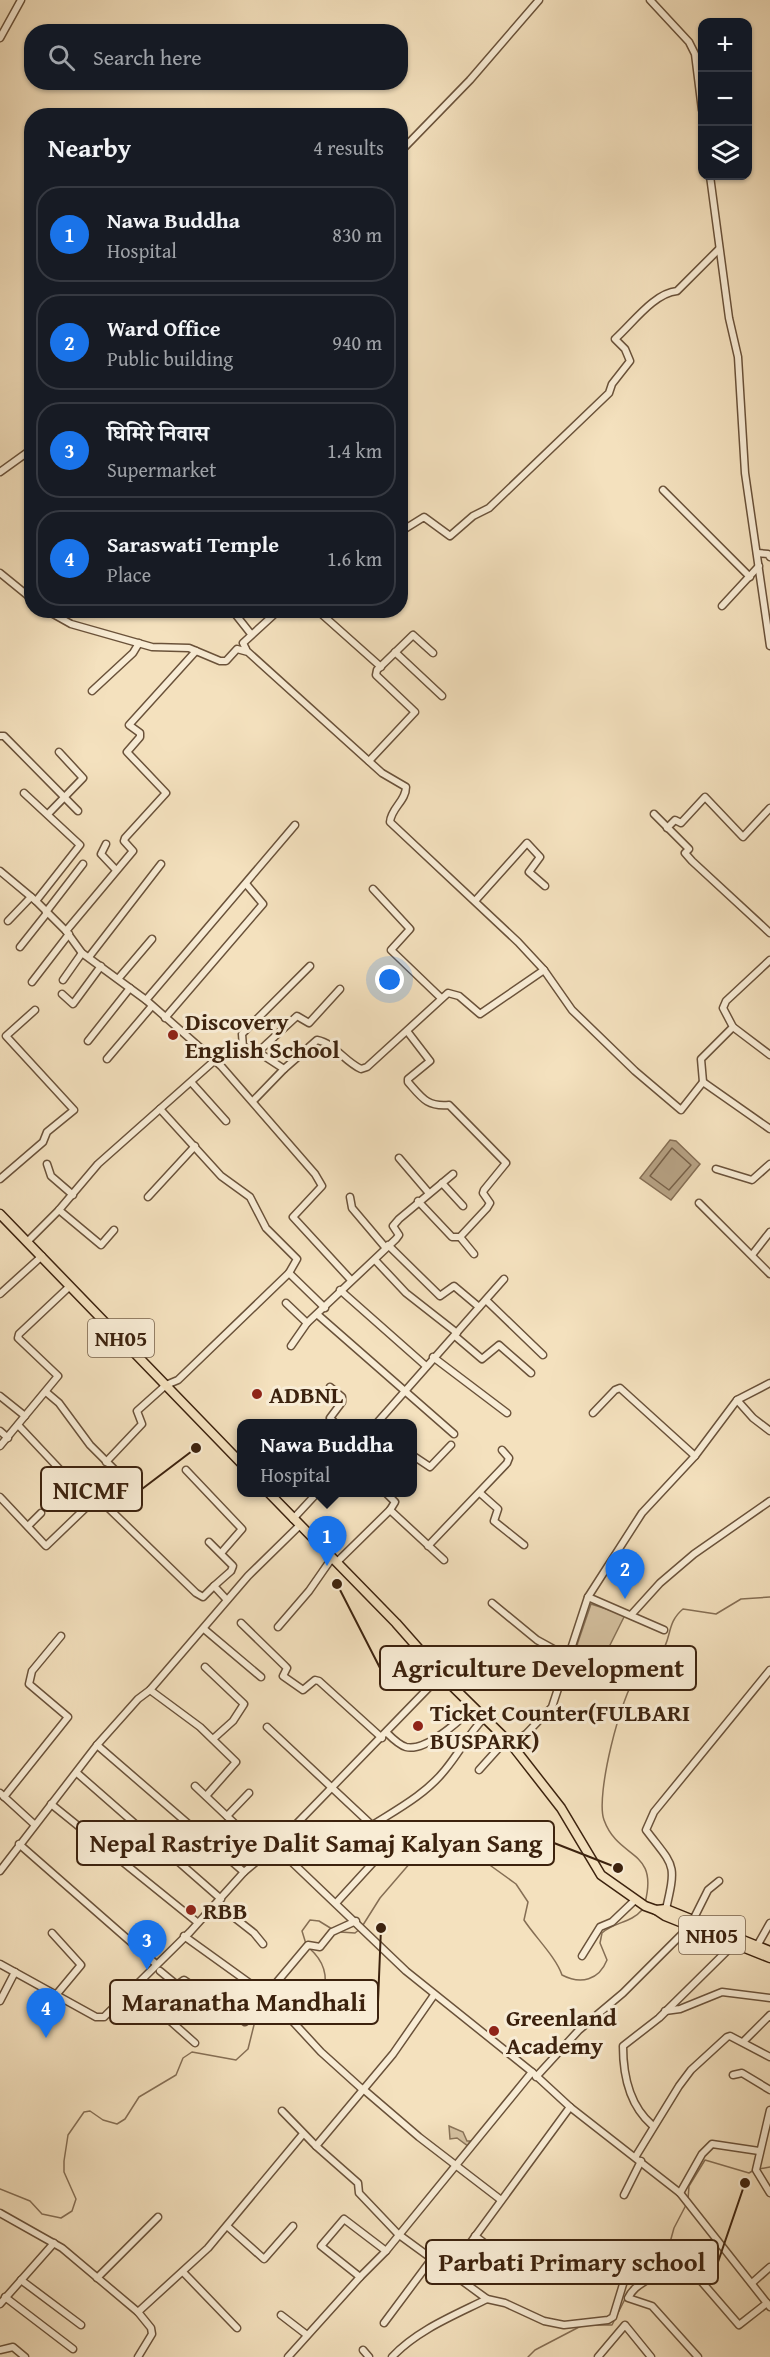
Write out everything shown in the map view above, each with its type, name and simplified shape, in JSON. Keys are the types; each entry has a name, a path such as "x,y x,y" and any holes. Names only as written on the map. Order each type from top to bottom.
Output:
{"main road":[{"name":"NH05","path":"0,1214 237,1459"},
{"name":"NH05","path":"273,1497 335,1560 441,1675 509,1742 561,1808 601,1875 634,1900 660,1914 770,1951"},
{"name":"NH05","path":"656,1910 666,1909 734,1944 770,1958"}],"street":[{"path":"0,38 21,0"},
{"path":"408,144 439,115 539,0"},
{"path":"650,0 692,48 698,67 696,72 698,85"},
{"path":"710,180 729,318 738,357 745,473 770,646"},
{"path":"408,527 424,517 450,536 473,516 489,508 609,393 612,384 630,362 615,339 656,301 670,291 677,291 719,249"},
{"path":"0,471 24,454"},
{"path":"663,490 750,577"},
{"path":"757,553 768,554 770,557"},
{"path":"722,606 759,566"},
{"path":"0,573 24,592"},
{"path":"60,618 70,624 152,647 182,646 220,661 225,661 237,649 249,652"},
{"path":"238,618 251,634"},
{"path":"270,618 242,645 369,761 406,787 406,793 392,812 390,822 475,901 544,970 572,1010 635,1071 681,1110 703,1082 701,1059 733,1027"},
{"path":"326,618 381,667"},
{"path":"369,761 415,712 376,675 413,635 434,653"},
{"path":"92,691 133,653 139,643"},
{"path":"32,982 67,933 133,850 124,841 125,838 166,794 128,752 140,737 140,733 129,725 196,651"},
{"path":"395,652 442,696"},
{"path":"0,736 4,736 78,811"},
{"path":"48,814 83,778 59,752"},
{"path":"8,921 33,899 80,845 24,793"},
{"path":"667,828 675,820 681,823 705,796 743,837 770,808"},
{"path":"654,814 689,849 685,853 692,861 770,933"},
{"path":"146,1000 247,885 266,858 295,825"},
{"path":"475,901 527,843 540,856 529,872 545,886"},
{"path":"106,844 101,854 116,870"},
{"path":"20,947 83,864"},
{"path":"63,980 161,864"},
{"path":"0,871 33,899 85,955 146,1000 228,1073 253,1101 321,1183 320,1190 292,1217 351,1280"},
{"path":"165,1018 263,904 247,885"},
{"path":"373,889 410,929 391,950 441,998"},
{"path":"118,979 152,939"},
{"path":"770,960 726,1001 723,1008 733,1027 770,1055"},
{"path":"62,994 73,1004 101,966"},
{"path":"243,1047 242,1034 310,966"},
{"path":"253,1101 317,1040 324,1041 352,1065 361,1069 367,1067 448,993 454,993 480,1014 544,970"},
{"path":"88,1041 130,988"},
{"path":"258,1052 297,1016 309,1023 340,989"},
{"path":"107,1059 152,1006"},
{"path":"0,1179 43,1142 47,1132 74,1110 6,1036 34,1010"},
{"path":"407,1031 430,1061 408,1079 408,1082 426,1102 439,1107 449,1105 453,1107 506,1163 484,1190 483,1193 490,1203 487,1208 460,1238"},
{"path":"28,1241 73,1195 98,1164 213,1061 243,1047 258,1052 284,1070"},
{"path":"191,1082 226,1121"},
{"path":"703,1082 770,1129"},
{"path":"106,1462 142,1424 137,1412 166,1384 178,1380 289,1273 297,1259 266,1228 250,1197 221,1176 160,1109"},
{"path":"148,1197 195,1146"},
{"path":"399,1158 428,1192"},
{"path":"47,1164 51,1176 73,1195"},
{"path":"716,1169 752,1180 770,1164"},
{"path":"291,1346 307,1323 326,1308 340,1290 375,1260 399,1235 393,1226 428,1192 433,1192 453,1174"},
{"path":"442,1184 463,1206"},
{"path":"350,1197 352,1208 387,1246 440,1296 454,1286 479,1307"},
{"path":"418,1201 452,1237 460,1238 474,1254"},
{"path":"699,1203 770,1274"},
{"path":"59,1210 101,1245 114,1230"},
{"path":"752,1255 770,1232"},
{"path":"0,1294 42,1256"},
{"path":"375,1260 406,1293 456,1334 482,1359 499,1345 531,1373"},
{"path":"289,1273 326,1308"},
{"path":"379,1419 504,1279"},
{"path":"0,1446 58,1376 18,1338 19,1334 70,1286"},
{"path":"340,1290 426,1366"},
{"path":"486,1300 543,1355"},
{"path":"286,1303 307,1323"},
{"path":"318,1315 454,1434"},
{"path":"433,1357 507,1413"},
{"path":"479,1770 509,1742 526,1734 552,1707 588,1597 642,1513 695,1456 737,1400 770,1383"},
{"path":"330,1387 342,1397 342,1402 331,1419"},
{"path":"593,1413 615,1390 620,1388 695,1456"},
{"path":"0,1497 48,1546 98,1497 116,1474 70,1421 59,1403 46,1392"},
{"path":"0,1396 25,1416"},
{"path":"737,1400 753,1418 770,1431"},
{"path":"18,1425 65,1475"},
{"path":"0,1431 8,1438"},
{"path":"417,1458 430,1467 451,1445"},
{"path":"428,1546 509,1460 502,1450"},
{"path":"186,1470 242,1529 222,1552"},
{"path":"480,1493 498,1509 494,1521 524,1545"},
{"path":"98,1497 196,1593 203,1597 231,1571 233,1566 222,1552 209,1542"},
{"path":"1,1868 97,1745 204,1629 296,1522 314,1497"},
{"path":"278,1627 335,1560 390,1510 395,1502 390,1497"},
{"path":"631,1615 660,1583 694,1554 770,1501"},
{"path":"390,1510 444,1560"},
{"path":"28,1526 41,1513"},
{"path":"214,1586 227,1600"},
{"path":"588,1597 664,1630"},
{"path":"492,1603 537,1640 568,1657"},
{"path":"240,1623 287,1668 283,1676 289,1682 303,1690 317,1680 384,1736 405,1747 416,1747 449,1729 474,1707"},
{"path":"204,1629 261,1677"},
{"path":"35,1825 2,1795 68,1717 28,1684 32,1671 61,1636"},
{"path":"205,1667 244,1704 233,1720 213,1739"},
{"path":"666,1909 674,1878 673,1866 646,1830 654,1812 770,1670"},
{"path":"0,1964 96,2018 104,2017 219,1901 244,1872 275,1846 384,1736 441,1675"},
{"path":"150,1689 213,1739 236,1762 206,1796"},
{"path":"370,1826 420,1795 434,1782 447,1769 470,1731 484,1718"},
{"path":"267,1727 370,1826 391,1843 337,1902"},
{"path":"97,1745 244,1872"},
{"path":"77,1773 254,1933 263,1944"},
{"path":"195,1786 266,1853"},
{"path":"227,1816 249,1793"},
{"path":"51,1804 197,1922"},
{"path":"19,1844 156,1964"},
{"path":"275,1846 434,1995 534,2074 570,2107 680,2193 768,2305 739,2325 694,2273 686,2266 673,2264 661,2268 633,2287 628,2298 652,2306 698,2357"},
{"path":"288,2357 386,2251 534,2074 579,2030 623,1993 692,1923 708,1890 719,1881"},
{"path":"582,1956 600,1927 612,1922 634,1900"},
{"path":"266,1995 308,1945 320,1947 332,1932 356,1921"},
{"path":"757,1946 770,1923"},
{"path":"52,1933 81,1965 56,1995"},
{"path":"184,1935 273,2000 321,2052 363,2089 419,2136 501,2199"},
{"path":"652,2125 642,2116 631,2099 623,2062 623,2046 665,2011 734,1944"},
{"path":"160,1971 177,1985 184,1980 245,2022 273,2000"},
{"path":"0,2001 15,1972"},
{"path":"133,1988 195,2043"},
{"path":"665,2011 680,2009 722,1992 770,1998"},
{"path":"316,2146 393,2054 434,1995"},
{"path":"743,2042 770,2015"},
{"path":"624,2195 652,2125 691,2070 727,2037 743,2042 770,2057"},
{"path":"734,2075 741,2073 770,2090"},
{"path":"449,2272 570,2107"},
{"path":"770,2110 756,2170 770,2193"},
{"path":"282,2111 303,2134 358,2182 359,2193 398,2234 487,2299 505,2303 544,2321 564,2325 608,2320 613,2316 624,2281"},
{"path":"138,2312 183,2272 227,2226 303,2134"},
{"path":"680,2193 702,2154 712,2145 759,2151"},
{"path":"0,2213 54,2243 138,2312 151,2328 152,2334 138,2357"},
{"path":"97,2278 158,2217"},
{"path":"360,2277 321,2246 345,2219 386,2251"},
{"path":"227,2226 264,2259 293,2226"},
{"path":"475,2236 531,2277"},
{"path":"0,2304 54,2243"},
{"path":"384,2323 431,2259"},
{"path":"752,2283 770,2267"},
{"path":"183,2272 237,2328"},
{"path":"21,2280 81,2325"},
{"path":"5,2297 73,2349"},
{"path":"392,2357 402,2346 452,2316 487,2299"},
{"path":"281,2315 307,2336"},
{"path":"598,2357 625,2325 651,2357"},
{"path":"0,2350 13,2347 25,2357"},
{"path":"363,2350 369,2357"}],"shaded area":[{"path":"591,1604 625,1615 603,1659 577,1645"},
{"path":"449,2126 463,2132 467,2141 470,2141 468,2146 457,2138 450,2139"}],"water":[{"path":"670,1140 676,1141 700,1164 671,1200 640,1178"}],"waterway":[{"path":"645,1903 647,1873 642,1863 611,1833 604,1820 602,1808 606,1769 624,1703 637,1675 661,1653 667,1642 671,1625 683,1609 716,1614 741,1599 770,1597"},
{"path":"363,1925 380,1898 417,1855 433,1858 473,1853 516,1884 528,1902 524,1920 550,1954 562,1975 576,1980 589,1979 604,1967 607,1960 600,1943 602,1933 633,1918 642,1910"},
{"path":"306,1944 302,1931 310,1920 319,1921 332,1929"},
{"path":"340,1932 355,1933 360,1929"},
{"path":"285,2011 307,2004 323,1994 324,1968 309,1948"},
{"path":"0,2189 30,2201 42,2214 61,2218 72,2211 76,2199 64,2172 68,2135 84,2112 90,2111 103,2120 117,2124 125,2119 139,2097 176,2075 183,2058 192,2052 236,2060 248,2049 255,2021 269,2011 280,2011"},
{"path":"688,2200 689,2186 705,2160 749,2173 754,2170"},
{"path":"759,2169 770,2167"},
{"path":"647,2277 664,2264 674,2228 686,2205"},
{"path":"589,2325 612,2325 625,2299"},
{"path":"528,2357 535,2350 581,2326"}],"place":[{"name":"Discovery English School","path":"173,1035"},
{"name":"ADBNL","path":"257,1394"},
{"name":"NICMF","path":"196,1448"},
{"name":"Nawa Buddha","path":"327,1566"},
{"name":"Agriculture Development","path":"337,1584"},
{"name":"Ward Office","path":"625,1599"},
{"name":"Ticket Counter(FULBARI BUSPARK)","path":"418,1726"},
{"name":"Nepal Rastriye Dalit Samaj Kalyan Sang","path":"618,1868"},
{"name":"RBB","path":"191,1910"},
{"name":"Maranatha Mandhali","path":"381,1928"},
{"name":"घिमिरे निवास","path":"147,1970"},
{"name":"Greenland Academy","path":"494,2031"},
{"name":"Saraswati Temple","path":"46,2038"},
{"name":"Parbati Primary school","path":"745,2183"}]}
